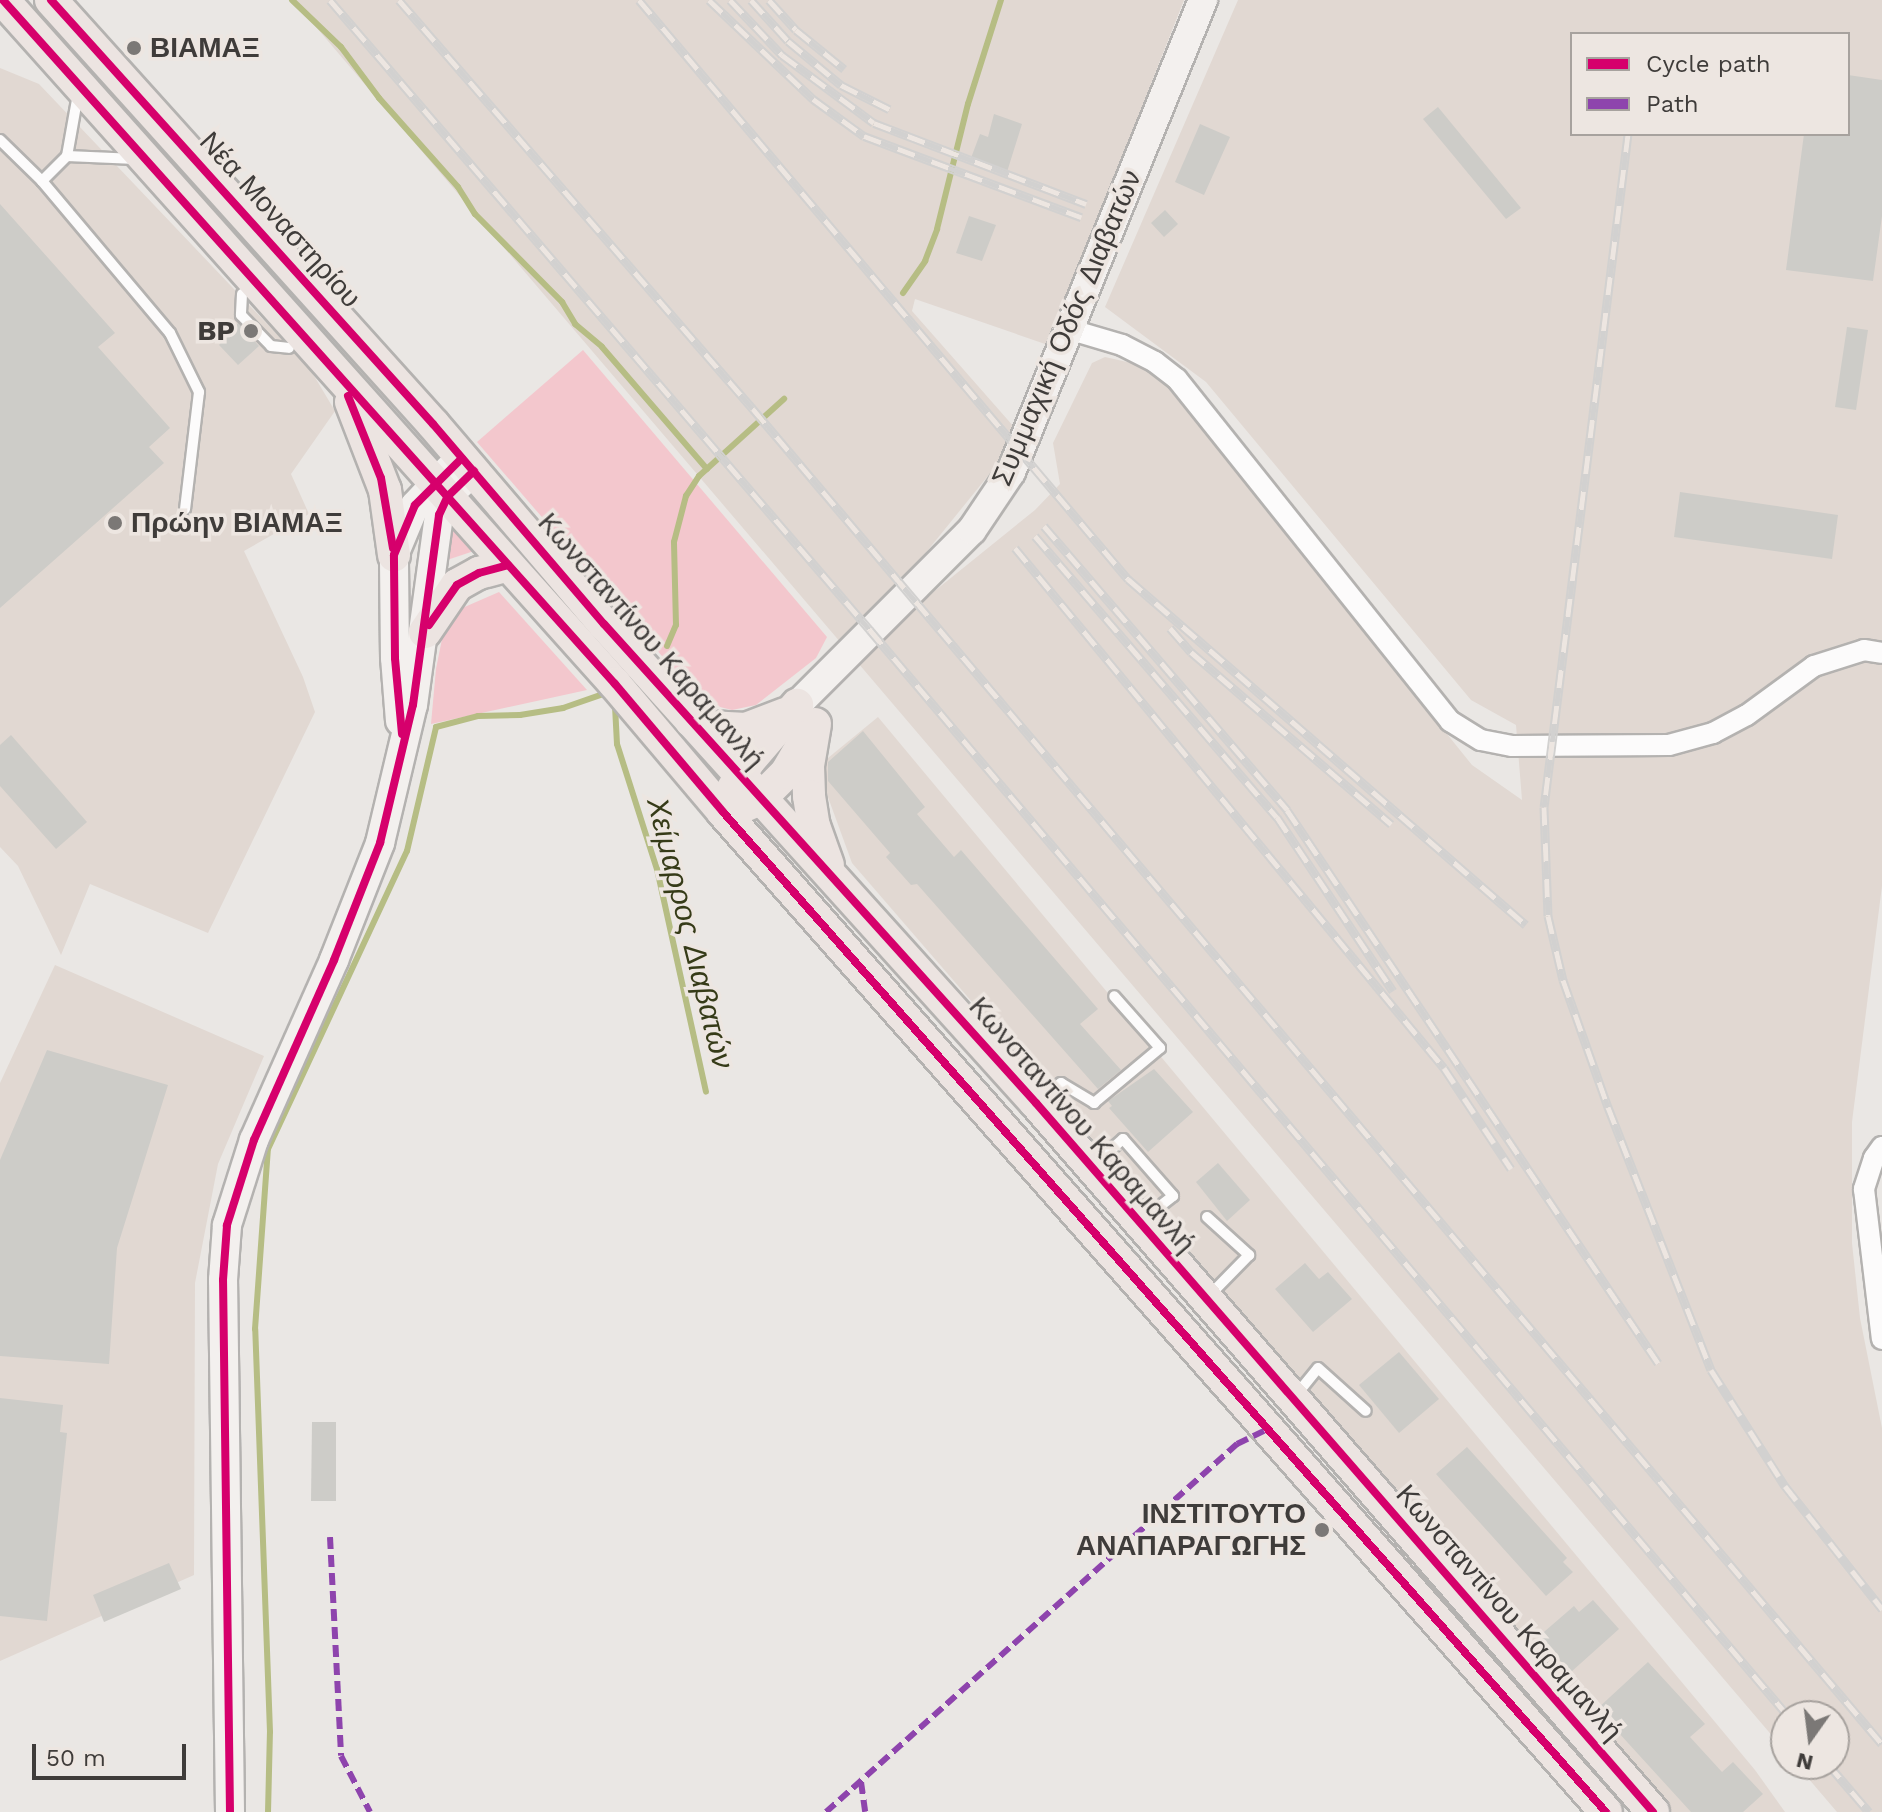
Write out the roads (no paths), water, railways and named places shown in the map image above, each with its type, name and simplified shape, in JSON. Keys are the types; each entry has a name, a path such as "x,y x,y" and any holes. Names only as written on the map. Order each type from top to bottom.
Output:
{"main road":[{"name":"Νέα Μοναστηρίου","path":"3,0 508,565"},
{"name":"Νέα Μοναστηρίου","path":"51,0 468,464"},
{"name":"Συμμαχική Οδός Διαβατών","path":"806,715 846,655 941,563 992,505 1020,453 1203,0"},
{"path":"335,371 381,478 394,555 395,658 403,746"},
{"path":"394,555 410,512 442,489 468,464"},
{"name":"Κωνσταντίνου Καραμανλή","path":"468,464 691,721 1036,1103 1653,1812"},
{"path":"226,1806 223,1280 227,1225 254,1140 334,960 380,843 425,632 434,533 442,489"},
{"path":"425,632 457,585 479,573 508,565"},
{"name":"Κωνσταντίνου Καραμανλή","path":"508,565 1606,1812"},
{"path":"691,721 709,727 746,729 782,717 806,715"},
{"path":"723,812 750,787 806,715"},
{"path":"806,715 809,796 823,855 836,882"}],"street":[{"path":"1068,329 1122,345 1155,362 1177,379 1450,721 1481,740 1512,746 1669,745 1713,733 1747,715 1814,666 1864,650 1882,653"},
{"path":"1882,1147 1874,1158 1864,1189 1882,1339"}],"lane":[{"path":"42,181 67,156 80,84"},
{"path":"0,140 42,181 170,333 199,392 185,509"},
{"path":"67,156 149,160"},
{"path":"242,294 241,315 271,346 289,348"},
{"path":"1036,1103 1061,1083 1094,1103 1160,1048 1114,996"},
{"path":"1091,1167 1123,1139 1173,1196 1139,1223"},
{"path":"1206,1299 1249,1255 1207,1217"},
{"path":"1293,1398 1318,1368 1366,1411"}],"waterway":[{"path":"292,0 341,47 379,98 458,187 475,214 562,302 575,324 602,347 707,469"},
{"name":"Χείμαρρος Διαβατών","path":"903,293 925,261 937,229 968,104 1001,0"},
{"name":"Χείμαρρος Διαβατών","path":"667,646 676,625 674,542 686,496 699,476 784,399"},
{"name":"Χείμαρρος Διαβατών","path":"268,1812 270,1732 255,1329 268,1149 407,851 436,727 478,716 520,715 563,708 606,693 609,697"},
{"name":"Χείμαρρος Διαβατών","path":"615,706 617,744 657,869 706,1092"}],"railway":[{"path":"330,0 870,630 1774,1700"},
{"path":"399,0 753,409 1882,1744"},
{"path":"639,0 1128,579 1526,925"},
{"path":"709,0 813,99 864,136 1081,217"},
{"path":"730,0 782,55 874,123 1086,204"},
{"path":"751,0 788,41 841,85 889,109"},
{"path":"769,0 796,30 844,69"},
{"path":"1628,136 1544,807 1548,916 1563,980 1608,1107 1711,1370 1785,1486 1882,1609"},
{"path":"1044,526 1287,810 1658,1363"},
{"path":"1035,536 1277,817 1393,991"},
{"path":"1015,548 1444,1068 1511,1169"},
{"path":"1170,628 1191,652 1391,824"},
{"path":"1842,1780 1869,1812"}],"place":[{"name":"ΒΙΑΜΑΞ","path":"134,48"},
{"name":"BP","path":"251,331"},
{"name":"Πρώην ΒΙΑΜΑΞ","path":"115,523"},
{"name":"ΙΝΣΤΙΤΟΥΤΟ ΑΝΑΠΑΡΑΓΩΓΗΣ","path":"1322,1530"}]}
